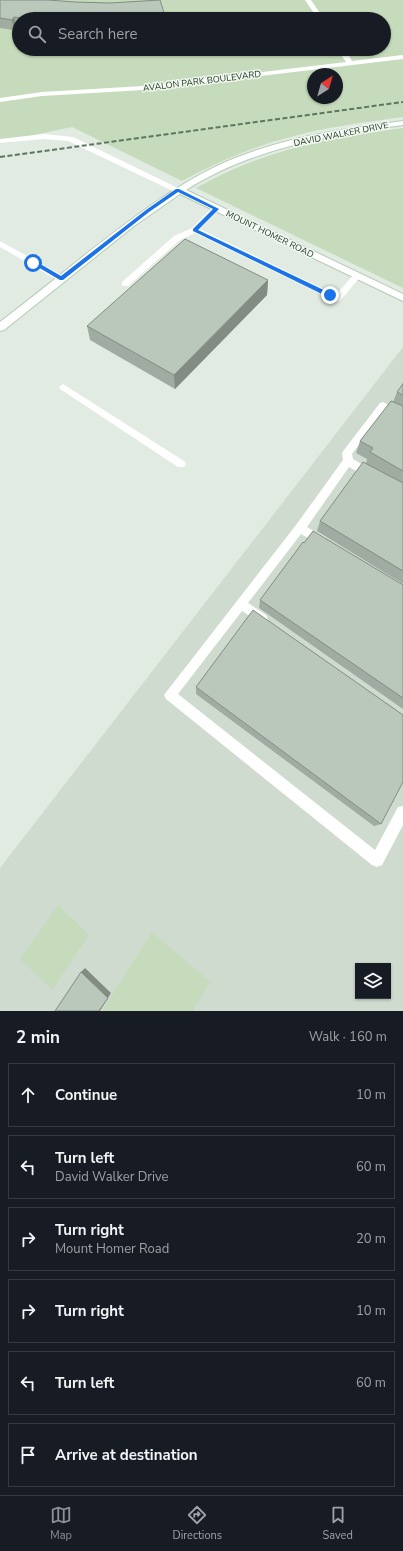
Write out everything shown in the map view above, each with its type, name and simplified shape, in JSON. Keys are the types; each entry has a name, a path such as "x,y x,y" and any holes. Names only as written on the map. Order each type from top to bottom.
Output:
{"street":[{"path":"308,0 316,12"},
{"path":"346,56 350,63"},
{"name":"AVALON PARK BOULEVARD","path":"0,100 42,94 143,88 403,57"},
{"name":"DAVID WALKER DRIVE","path":"0,328 148,211 178,190 212,172 247,156 300,140 403,122"},
{"name":"MOUNT HOMER ROAD","path":"0,141 46,136 56,136 70,139 403,298"}],"lane":[{"path":"124,284 177,238 195,230 216,209"},
{"path":"195,230 337,299 357,276"},
{"path":"2,247 62,279"},
{"path":"62,387 181,464"},
{"path":"403,417 383,406 347,453 348,461 300,528 170,695 377,860 403,812"},
{"path":"348,461 382,481"},
{"path":"300,528 332,548"},
{"path":"240,604 273,627"}],"shaded area":[{"path":"403,347 403,1011 0,1011 0,868"}],"green space":[{"path":"0,0 403,0 403,117 337,127 283,139 238,154 182,181 72,127 0,142"},
{"path":"403,128 403,288 196,188 246,164 271,155 322,141"},
{"path":"58,905 89,935 52,990 20,959"},
{"path":"152,932 210,982 193,1011 102,1011"}],"building":[{"path":"0,0 48,0 110,3 160,0 164,12 12,12 12,20 0,18"},
{"path":"185,239 268,280 174,375 87,326"},
{"path":"403,384 403,395 397,392"},
{"path":"391,401 403,406 403,471 370,452 373,448 360,441"},
{"path":"363,462 403,483 403,571 320,521"},
{"path":"313,531 403,585 403,698 260,600 303,542 304,543"},
{"path":"253,610 403,715 403,782 381,824 196,687"},
{"path":"81,972 108,998 99,1011 55,1011"}],"railway":[{"path":"0,157 403,102"}],"route":[{"path":"33,263 62,279 148,211 178,190 216,209 195,230 330,295"}]}
